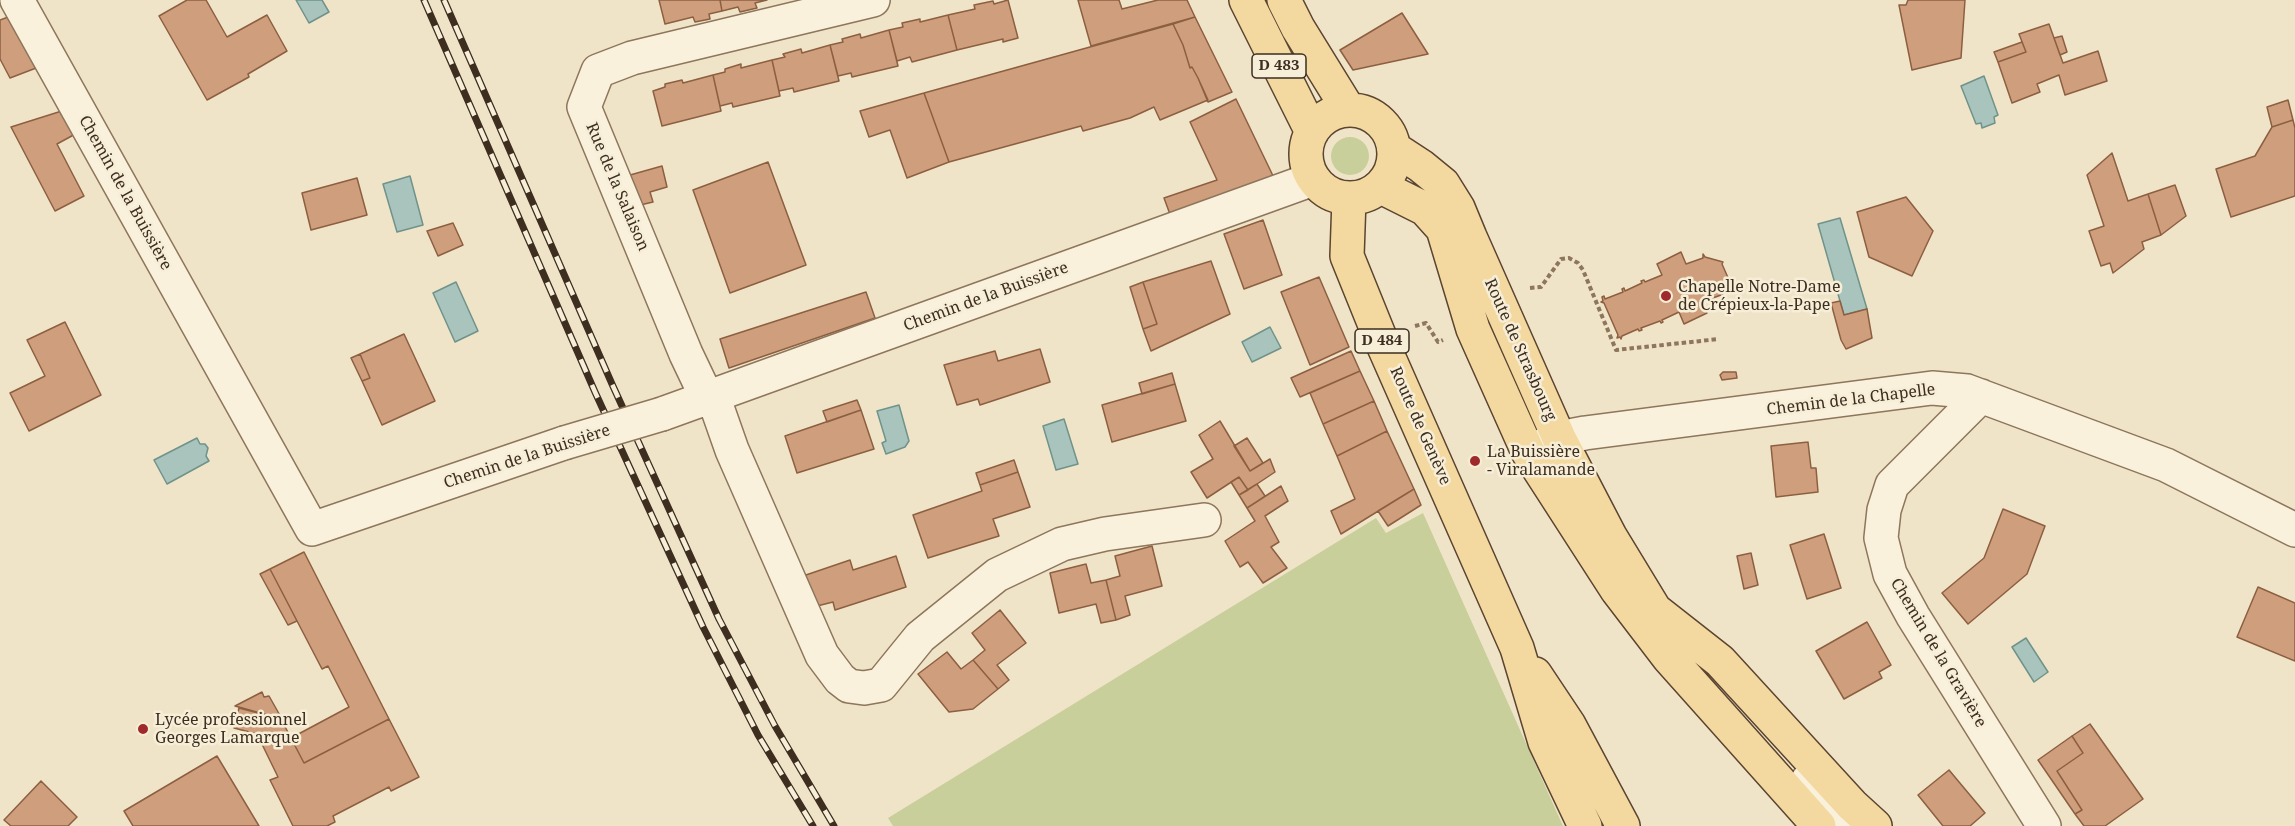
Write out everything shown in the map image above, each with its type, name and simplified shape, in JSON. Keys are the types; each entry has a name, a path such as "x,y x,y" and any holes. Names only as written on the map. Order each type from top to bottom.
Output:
{"main road":[{"name":"D 483","path":"1246,0 1312,132"},
{"name":"D 483","path":"1284,0 1298,28 1348,109"},
{"path":"1348,109 1374,116 1391,136 1395,149 1394,163 1381,187 1360,198 1349,199 1322,190 1307,167 1306,155 1307,143 1321,121 1334,113 1348,109"},
{"name":"Route de Strasbourg","path":"1395,149 1443,184 1458,208 1559,438 1610,536 1655,610 1720,661 1852,805 1875,826"},
{"name":"Route de Strasbourg","path":"1381,187 1425,209 1443,229 1473,329 1528,452 1617,590 1669,658 1819,826"},
{"name":"Route de Genève","path":"1349,199 1347,256 1381,340 1517,648 1545,742 1585,826"},
{"name":"Route de Genève","path":"1517,648 1569,724 1623,826"}],"street":[{"name":"Chemin de la Buissière","path":"17,0 312,529 564,443 662,414 1313,179"},
{"name":"Rue de la Salaison","path":"710,397 686,354 584,106 598,71 632,58 873,0"},
{"name":"Chemin de la Chapelle","path":"1528,452 1559,438 1932,388 1967,391 2166,465 2295,530"},
{"name":"Chemin de la Gravière","path":"1981,396 1892,486 1884,510 1881,538 1890,574 1913,616 2044,826"},
{"path":"710,397 822,655 840,679 849,686 864,688 881,685 920,637 988,582 997,575 1053,548 1105,534 1204,520"},
{"path":"1655,610 1849,826"}],"path":[{"path":"1522,284 1536,290 1541,287 1561,259 1569,258 1578,263 1616,350 1719,339"},
{"path":"1415,326 1426,323 1438,342 1447,339"}],"green space":[{"path":"1350,137 1364,142 1369,156 1364,170 1350,175 1336,170 1331,156 1336,142"},
{"path":"1423,513 1563,826 893,826 888,818 1376,518 1386,533"}],"water":[{"path":"296,0 322,0 329,12 309,23"},
{"path":"1984,76 1998,115 1994,117 1995,123 1982,128 1981,123 1976,124 1961,86"},
{"path":"410,176 423,225 397,232 383,184"},
{"path":"1840,218 1867,309 1844,315 1818,224"},
{"path":"456,282 478,331 455,342 433,293"},
{"path":"1270,327 1281,348 1252,362 1242,342"},
{"path":"899,405 909,441 905,447 886,454 882,443 886,441 877,411"},
{"path":"1064,419 1078,464 1056,470 1043,426"},
{"path":"197,438 200,444 205,444 208,448 206,456 209,461 167,484 154,460"},
{"path":"2026,638 2048,672 2034,682 2012,647"}],"building":[{"path":"187,0 206,0 227,37 267,15 287,51 248,74 249,77 207,100 159,16"},
{"path":"659,0 720,0 722,11 709,14 710,19 695,22 693,17 665,24"},
{"path":"720,0 767,0 755,3 757,8 740,12 738,7 722,11"},
{"path":"1008,0 1018,38 1003,42 1003,39 957,50 948,15 975,9 974,5 993,1 994,4"},
{"path":"1078,0 1119,0 1122,9 1158,0 1187,0 1195,17 1091,46"},
{"path":"1908,0 1965,0 1961,58 1912,70 1899,5 1906,5"},
{"path":"1402,13 1428,54 1353,70 1340,50"},
{"path":"16,14 44,65 10,78 0,59 0,20"},
{"path":"948,15 957,50 912,62 910,57 897,61 889,30 903,27 902,23 920,19 920,22"},
{"path":"1195,17 1232,92 1208,102 1198,78 1192,67 1190,68 1173,24"},
{"path":"1173,24 1190,68 1192,67 1208,100 1160,120 1154,107 1130,118 1083,131 1081,126 949,162 924,93"},
{"path":"2049,24 2063,63 2098,51 2107,81 2065,95 2059,75 2037,84 2040,92 2012,103 1998,62 2026,52 2019,34"},
{"path":"889,30 898,66 852,77 851,73 838,76 830,45 860,34 861,38"},
{"path":"2062,36 2067,52 2060,55 2054,38"},
{"path":"2022,42 2026,52 1998,62 1994,52"},
{"path":"830,45 839,81 794,92 793,88 779,91 772,60 785,57 783,54 801,49 802,53"},
{"path":"772,60 780,96 733,107 732,103 720,106 713,75 741,64 741,68"},
{"path":"713,75 721,111 662,126 653,91 665,87 665,84 682,80 683,83"},
{"path":"924,93 949,162 907,178 890,130 869,137 860,111"},
{"path":"1236,99 1276,182 1171,217 1164,198 1217,180 1190,122"},
{"path":"2288,100 2293,120 2272,127 2267,107"},
{"path":"68,109 79,132 57,144 84,196 55,211 11,127"},
{"path":"2293,120 2295,196 2231,217 2216,169 2255,156 2272,127"},
{"path":"2112,153 2128,201 2148,194 2161,235 2142,242 2144,249 2113,273 2110,263 2101,266 2089,231 2104,226 2087,175"},
{"path":"768,162 806,265 730,293 693,190"},
{"path":"662,166 667,187 650,192 653,202 636,206 623,177"},
{"path":"357,178 367,215 311,230 302,193"},
{"path":"2175,185 2186,216 2161,235 2148,194"},
{"path":"1906,197 1933,231 1912,276 1869,257 1857,212"},
{"path":"1263,220 1282,275 1244,289 1224,234"},
{"path":"453,223 463,245 438,256 427,231"},
{"name":"Chapelle Notre-Dame de Crépieux-la-Pape","path":"1681,252 1686,264 1703,258 1703,254 1705,257 1723,262 1729,280 1726,280 1723,297 1721,295 1702,302 1707,313 1684,324 1679,312 1662,320 1661,323 1660,321 1641,328 1642,330 1639,331 1638,329 1622,336 1621,339 1617,338 1618,335 1604,303 1601,302 1602,297 1604,296 1605,299 1623,292 1624,288 1625,291 1642,283 1641,281 1645,282 1662,275 1657,264"},
{"path":"1211,261 1230,314 1151,351 1143,329 1157,324 1143,282"},
{"path":"1319,277 1349,347 1310,365 1281,292"},
{"path":"1143,282 1157,324 1143,329 1130,287"},
{"path":"866,292 875,318 729,368 720,339"},
{"path":"1840,301 1844,315 1867,309 1872,338 1846,349 1841,340 1831,303"},
{"path":"65,322 101,395 29,431 10,393 45,376 27,340"},
{"path":"404,334 435,401 382,425 362,381 370,378 360,354"},
{"path":"1040,349 1050,382 980,405 978,399 957,405 944,365 995,351 998,361"},
{"path":"1351,351 1360,371 1300,397 1291,378"},
{"path":"360,354 370,378 362,381 351,358"},
{"path":"1360,371 1374,401 1323,424 1310,393"},
{"path":"1723,372 1736,372 1737,378 1722,380 1720,375"},
{"path":"1172,373 1175,384 1142,394 1139,383"},
{"path":"1175,384 1186,421 1112,442 1102,405"},
{"path":"857,400 861,410 827,422 823,411"},
{"path":"1374,401 1387,431 1337,456 1323,424"},
{"path":"861,410 874,449 797,473 785,436"},
{"path":"1220,421 1250,471 1270,459 1275,472 1248,490 1239,477 1207,498 1191,472 1213,459 1199,435"},
{"path":"1387,431 1414,489 1341,534 1331,511 1355,499 1337,456"},
{"path":"1247,438 1263,463 1250,471 1234,446"},
{"path":"1808,442 1811,468 1816,468 1818,492 1776,497 1771,446"},
{"path":"1014,460 1018,472 980,485 976,473"},
{"path":"1018,472 1030,507 993,519 999,536 928,558 913,515 982,491 980,485"},
{"path":"1239,477 1248,490 1239,495 1231,482"},
{"path":"1257,484 1265,496 1247,508 1239,495"},
{"path":"1281,486 1288,501 1265,516 1279,542 1271,547 1287,568 1263,583 1248,562 1240,567 1225,541 1255,521 1247,508"},
{"path":"1414,489 1421,505 1388,526 1378,511"},
{"path":"2003,509 2045,526 2027,574 1968,624 1942,593 1984,558"},
{"path":"1824,534 1841,588 1807,599 1790,545"},
{"path":"1152,546 1162,586 1125,596 1130,615 1116,620 1106,580 1120,576 1115,556"},
{"path":"304,552 389,719 304,763 291,738 349,707 328,666 322,669 270,569"},
{"path":"1751,553 1758,585 1744,589 1737,556"},
{"path":"896,556 906,587 835,610 833,602 813,607 803,576 850,560 853,570"},
{"path":"1086,564 1091,583 1106,580 1116,620 1101,623 1096,604 1059,613 1050,573"},
{"path":"270,569 297,621 288,625 260,574"},
{"path":"2258,587 2295,603 2295,661 2237,637"},
{"path":"1000,610 1026,643 997,665 1009,680 998,689 973,660 985,650 972,633"},
{"path":"1867,622 1891,665 1879,672 1882,678 1844,699 1816,651"},
{"path":"947,652 961,669 973,660 998,689 973,709 949,712 918,674"},
{"path":"262,692 264,697 269,696 282,719 235,706"},
{"path":"239,708 281,719 304,763 389,719 419,777 391,791 389,787 333,816 335,822 327,826 293,826 270,780 278,777 257,734 234,728"},
{"path":"2090,724 2143,799 2105,826 2084,826 2075,814 2082,810 2057,771 2083,753 2072,736"},
{"path":"2072,736 2083,753 2057,771 2082,810 2075,814 2038,760"},
{"path":"217,756 259,826 133,826 124,811"},
{"path":"1949,770 1985,813 1970,826 1943,826 1918,795"},
{"path":"41,781 77,817 68,826 11,826 4,820"}],"railway":[{"path":"424,0 595,392 703,627 758,735 813,826"},
{"path":"444,0 612,384 719,619 775,726 834,826"}],"place":[{"name":"Chapelle Notre-Dame de Crépieux-la-Pape","path":"1666,296"},
{"name":"La Buissière - Viralamande","path":"1475,461"},
{"name":"Lycée professionnel Georges Lamarque","path":"143,729"}]}
